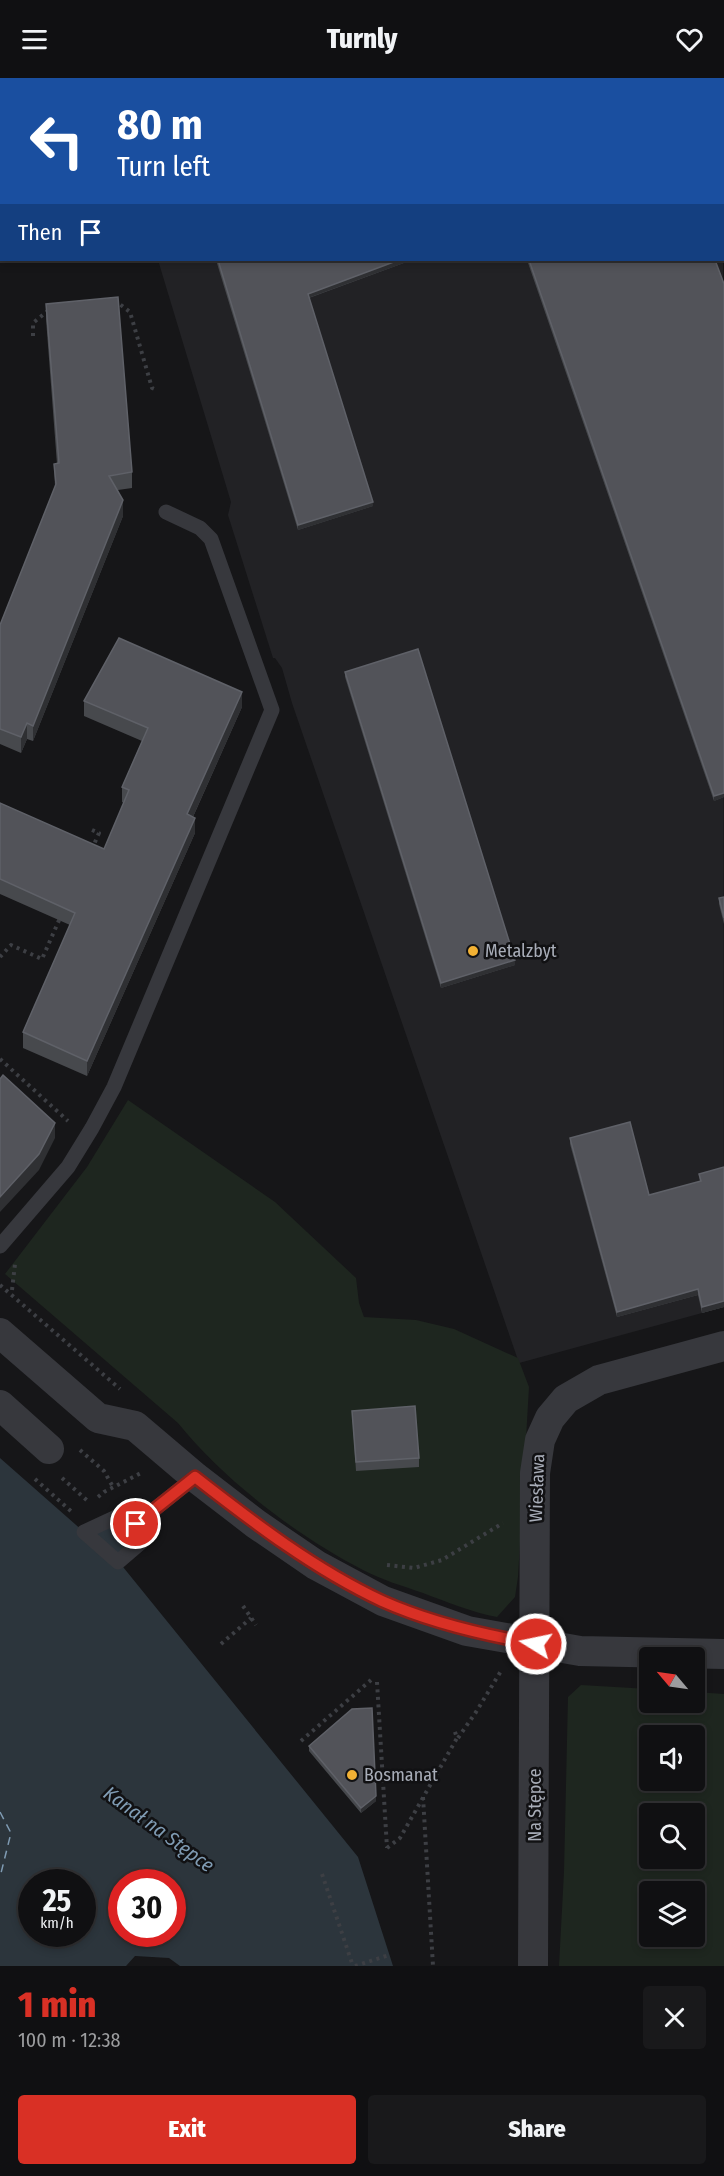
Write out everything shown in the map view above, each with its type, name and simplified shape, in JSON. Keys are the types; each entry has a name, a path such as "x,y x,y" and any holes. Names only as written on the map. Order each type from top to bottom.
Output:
{"street":[{"path":"0,1333 98,1418 135,1426 195,1477 256,1524 316,1565 365,1592 415,1614 467,1631 528,1643 580,1651 724,1654"},
{"name":"Wiesława","path":"528,1643 535,1473 540,1440 550,1418 566,1399 599,1380 724,1346"},
{"path":"0,1405 49,1449"},
{"name":"Na Stępce","path":"528,1643 533,1966"}],"lane":[{"path":"0,1246 68,1167 114,1087 272,710 211,539 200,528 166,512"},
{"path":"136,1524 195,1477"}],"path":[{"path":"105,303 117,302 130,312 152,388 158,390"},
{"path":"33,336 33,323 48,309 59,308"},
{"path":"89,854 99,833 92,830"},
{"path":"0,957 11,945 42,959 61,917"},
{"path":"0,1059 86,1138"},
{"path":"0,1285 122,1391"},
{"path":"5,1298 9,1293"},
{"path":"35,1479 78,1518"},
{"path":"378,1564 414,1568 442,1560 535,1505"},
{"path":"243,1606 256,1625"},
{"path":"221,1644 251,1618"},
{"path":"377,1682 387,1848 400,1838 457,1738 528,1643"},
{"path":"301,1741 371,1680"},
{"path":"454,1730 457,1738"},
{"path":"423,1797 433,1965"},
{"path":"322,1874 354,1966 389,1955"}],"shaded area":[{"path":"158,261 723,261 724,1307 519,1363 292,703 282,668 273,658 228,515 231,502"},
{"path":"128,1100 275,1202 356,1278 359,1303 364,1317 416,1320 454,1329 518,1358 529,1387 518,1577 515,1597 497,1617 370,1574 288,1524 263,1506 217,1466 178,1423 5,1274 87,1167"},
{"path":"581,1685 639,1688 639,1713 705,1713 705,1693 724,1694 724,1966 559,1966 564,1872 568,1697"}],"water":[{"name":"Kanał na Stępce","path":"0,1458 84,1532 127,1512 146,1538 119,1562 358,1857 393,1966 180,1966 169,1958 135,1956 126,1966 0,1966"}],"building":[{"path":"218,261 396,261 308,294 373,502 298,525"},
{"path":"529,261 715,261 724,284 724,793 714,796"},
{"path":"118,297 132,472 109,476 123,500 33,726 27,723 21,737 0,729 0,625 56,484 54,464 59,463 46,304"},
{"path":"119,638 242,692 187,814 195,818 87,1061 23,1032 75,913 0,879 0,803 104,849 129,790 122,787 148,728 84,701"},
{"path":"418,649 515,960 441,983 345,672"},
{"path":"724,897 724,918 719,898"},
{"path":"3,1075 55,1123 39,1154 0,1197 0,1079"},
{"path":"630,1122 649,1195 701,1181 699,1174 724,1167 724,1301 702,1307 698,1289 617,1312 570,1138"},
{"path":"415,1406 419,1458 356,1462 352,1411"},
{"name":"Bosmanat","path":"372,1708 376,1796 361,1808 309,1746 352,1709"}],"ferry route":[{"path":"0,1812 11,1833 0,1877"}],"place":[{"name":"Metalzbyt","path":"473,951"},
{"name":"Bosmanat","path":"352,1775"}],"route":[{"path":"136,1524 195,1477 256,1524 316,1565 383,1601 467,1631 536,1644"}]}
